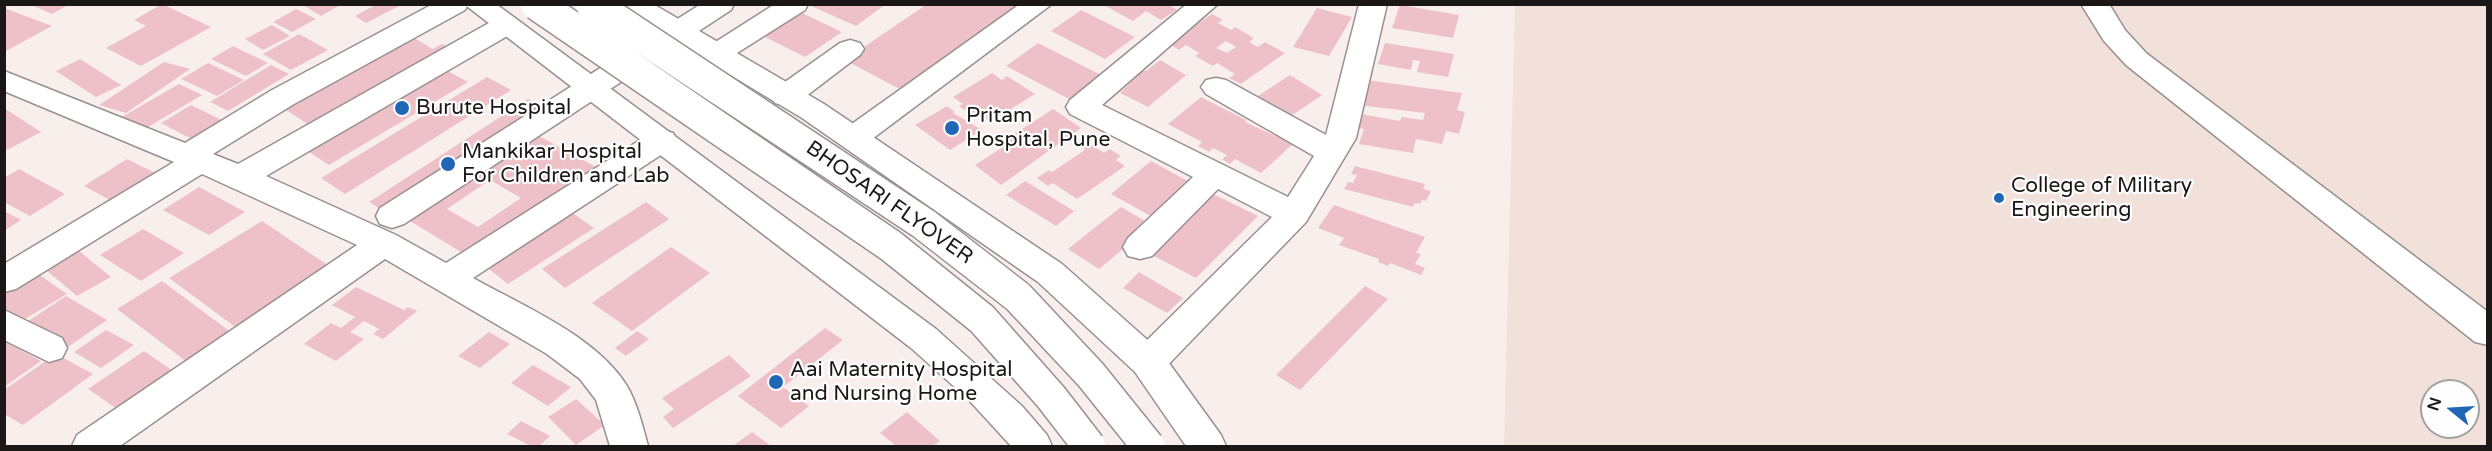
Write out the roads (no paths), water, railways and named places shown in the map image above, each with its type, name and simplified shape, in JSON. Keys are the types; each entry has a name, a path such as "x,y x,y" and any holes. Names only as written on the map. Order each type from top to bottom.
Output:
{"main road":[{"path":"4,280 194,158 283,97 455,4"},
{"path":"477,4 662,140 953,362 1011,419 1033,447"},
{"name":"BHOSARI FLYOVER","path":"537,4 753,150 909,261 982,320 1051,397 1089,447"},
{"name":"BHOSARI FLYOVER","path":"592,4 924,224 1018,297 1091,375 1148,447"},
{"path":"632,4 853,138 1050,273 1148,362 1207,447"},
{"path":"91,447 388,230 591,88 721,4"},
{"path":"716,54 795,4"},
{"path":"853,138 1039,4"},
{"path":"1205,4 1082,107 1294,214"},
{"path":"1148,362 1294,214 1341,138 1373,4"},
{"path":"2095,4 2114,35 2136,59 2487,332"},
{"path":"240,177 506,25"},
{"path":"786,96 850,49"},
{"path":"4,80 240,177 388,230 446,279 560,344 592,369 612,395 630,447"},
{"path":"1216,87 1332,152"},
{"path":"446,279 662,140"},
{"path":"1140,247 1215,174"},
{"path":"4,322 49,348"}],"place":[{"name":"Burute Hospital","path":"402,108"},
{"name":"Pritam Hospital, Pune","path":"952,128"},
{"name":"Mankikar Hospital For Children and Lab","path":"448,164"},
{"name":"College of Military Engineering","path":"1999,198"},
{"name":"Aai Maternity Hospital and Nursing Home","path":"776,382"}]}
